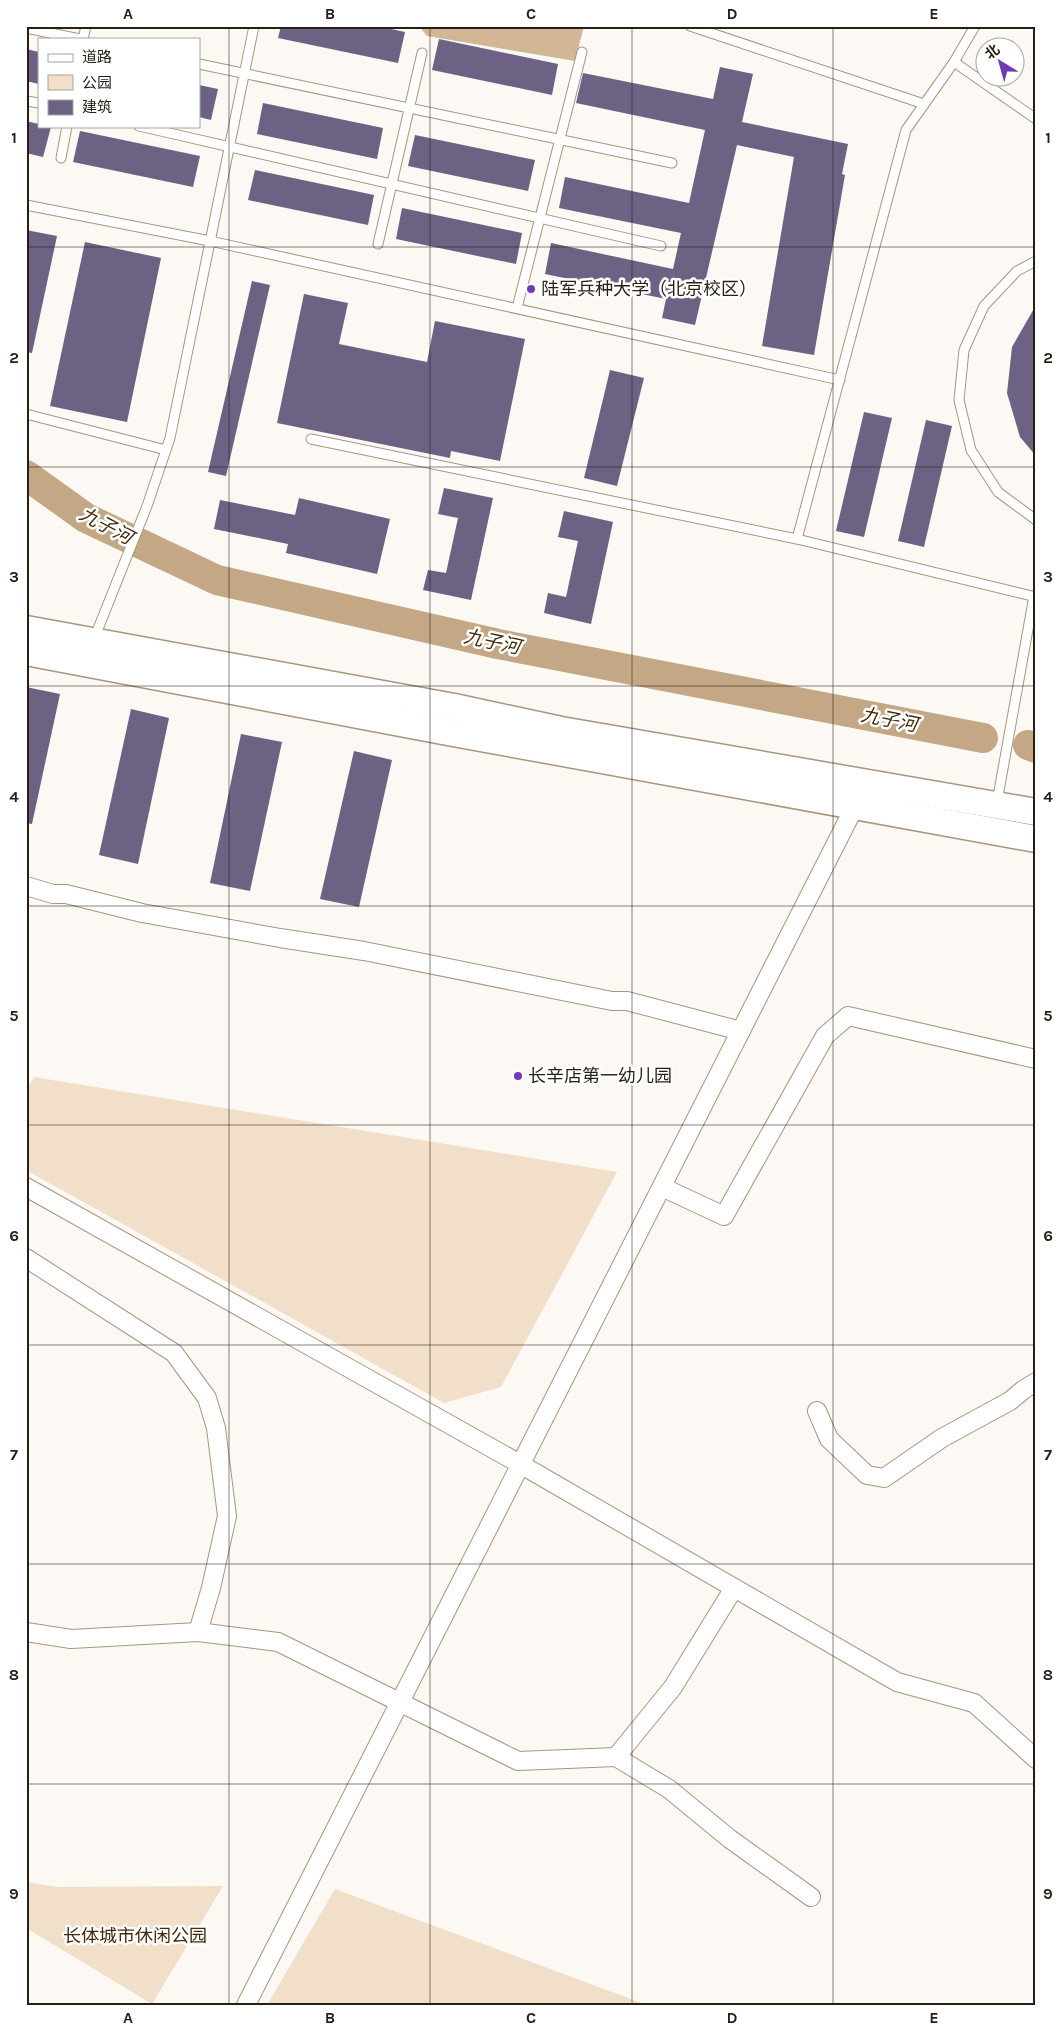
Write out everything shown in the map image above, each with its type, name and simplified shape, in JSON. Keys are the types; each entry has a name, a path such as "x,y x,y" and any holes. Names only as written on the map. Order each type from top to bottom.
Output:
{"main road":[{"path":"26,628 93,642 454,707 561,730 1036,812"},
{"path":"26,652 448,732 1036,839"}],"street":[{"path":"246,2005 855,806"},
{"path":"26,886 142,913 364,951 612,1001 627,1002 741,1031"},
{"path":"662,1187 724,1216 825,1036 848,1016 1036,1059"},
{"path":"26,1187 520,1464 897,1682 974,1703 1036,1759"},
{"path":"26,1258 174,1353 207,1398 216,1428 227,1516 211,1588 198,1632"},
{"path":"817,1411 829,1439 835,1445 866,1475 884,1478 942,1438 1010,1401 1036,1382"},
{"path":"616,1757 673,1687 734,1588"},
{"path":"26,1632 71,1639 198,1632 278,1642 518,1761 616,1757 669,1789 730,1839 811,1898"}],"lane":[{"path":"81,38 86,26"},
{"path":"93,642 118,583 166,450 254,26"},
{"path":"690,26 924,104"},
{"path":"797,539 906,130 954,62 975,26"},
{"path":"26,28 76,38"},
{"path":"517,308 582,52"},
{"path":"378,244 422,53"},
{"path":"954,62 1036,119"},
{"path":"200,64 672,163"},
{"path":"60,158 66,128"},
{"path":"148,128 661,246"},
{"path":"26,205 210,241 840,380"},
{"path":"1036,261 1017,271 984,306 964,350 959,400 971,450 998,492 1036,520"},
{"path":"26,414 166,450"},
{"path":"311,439 797,539 1035,596 997,805"}],"green space":[{"path":"34,1077 617,1172 501,1387 444,1403 26,1170 26,1090"},
{"name":"长体城市休闲公园","path":"26,1882 57,1887 223,1886 152,2004 26,1928"},
{"path":"335,1889 647,2005 267,2005"}],"shaded area":[{"path":"419,26 584,26 575,61 427,36"}],"building":[{"path":"281,26 377,26 405,32 398,63 278,38"},
{"path":"439,39 558,64 552,95 432,70"},
{"path":"26,49 38,52 38,84 26,81"},
{"path":"720,67 753,74 742,122 848,144 842,174 845,175 814,355 762,346 794,157 737,145 695,325 662,318 666,299 545,274 551,243 673,269 681,233 559,208 565,177 689,203 705,130 576,103 583,73 713,99"},
{"path":"200,85 218,89 211,120 200,117"},
{"path":"263,103 383,128 377,159 257,134"},
{"path":"26,121 38,124 38,128 51,128 43,157 26,153"},
{"path":"80,131 200,156 193,187 73,162"},
{"path":"415,135 535,160 528,191 408,166"},
{"path":"255,170 374,195 368,225 248,200"},
{"path":"402,208 522,233 516,264 396,239"},
{"path":"26,230 57,236 32,353 26,352"},
{"path":"85,242 161,258 127,422 50,406"},
{"path":"252,281 270,285 226,476 208,472"},
{"path":"304,294 348,303 339,344 427,362 435,321 525,339 500,461 451,451 450,458 277,423"},
{"path":"1036,305 1036,456 1020,437 1007,393 1012,347"},
{"path":"610,370 644,378 617,486 584,478"},
{"path":"864,412 892,418 864,537 836,531"},
{"path":"926,420 952,426 924,547 898,541"},
{"path":"444,488 493,498 471,600 423,590 428,570 446,573 458,518 438,514"},
{"path":"299,498 390,519 377,574 286,553 288,544 214,529 220,500 295,515"},
{"path":"564,511 613,522 591,624 544,613 548,593 566,597 578,541 558,537"},
{"path":"26,687 60,694 32,824 26,823"},
{"path":"131,709 169,718 138,864 99,855"},
{"path":"241,734 282,742 250,891 210,883"},
{"path":"354,751 392,760 359,907 320,899"}],"waterway":[{"name":"九子河","path":"26,475 86,518 217,580 498,644 983,738"},
{"name":"九子河","path":"1028,745 1036,748"}],"place":[{"name":"陆军兵种大学（北京校区）","path":"531,289"},
{"name":"长辛店第一幼儿园","path":"518,1076"}]}
